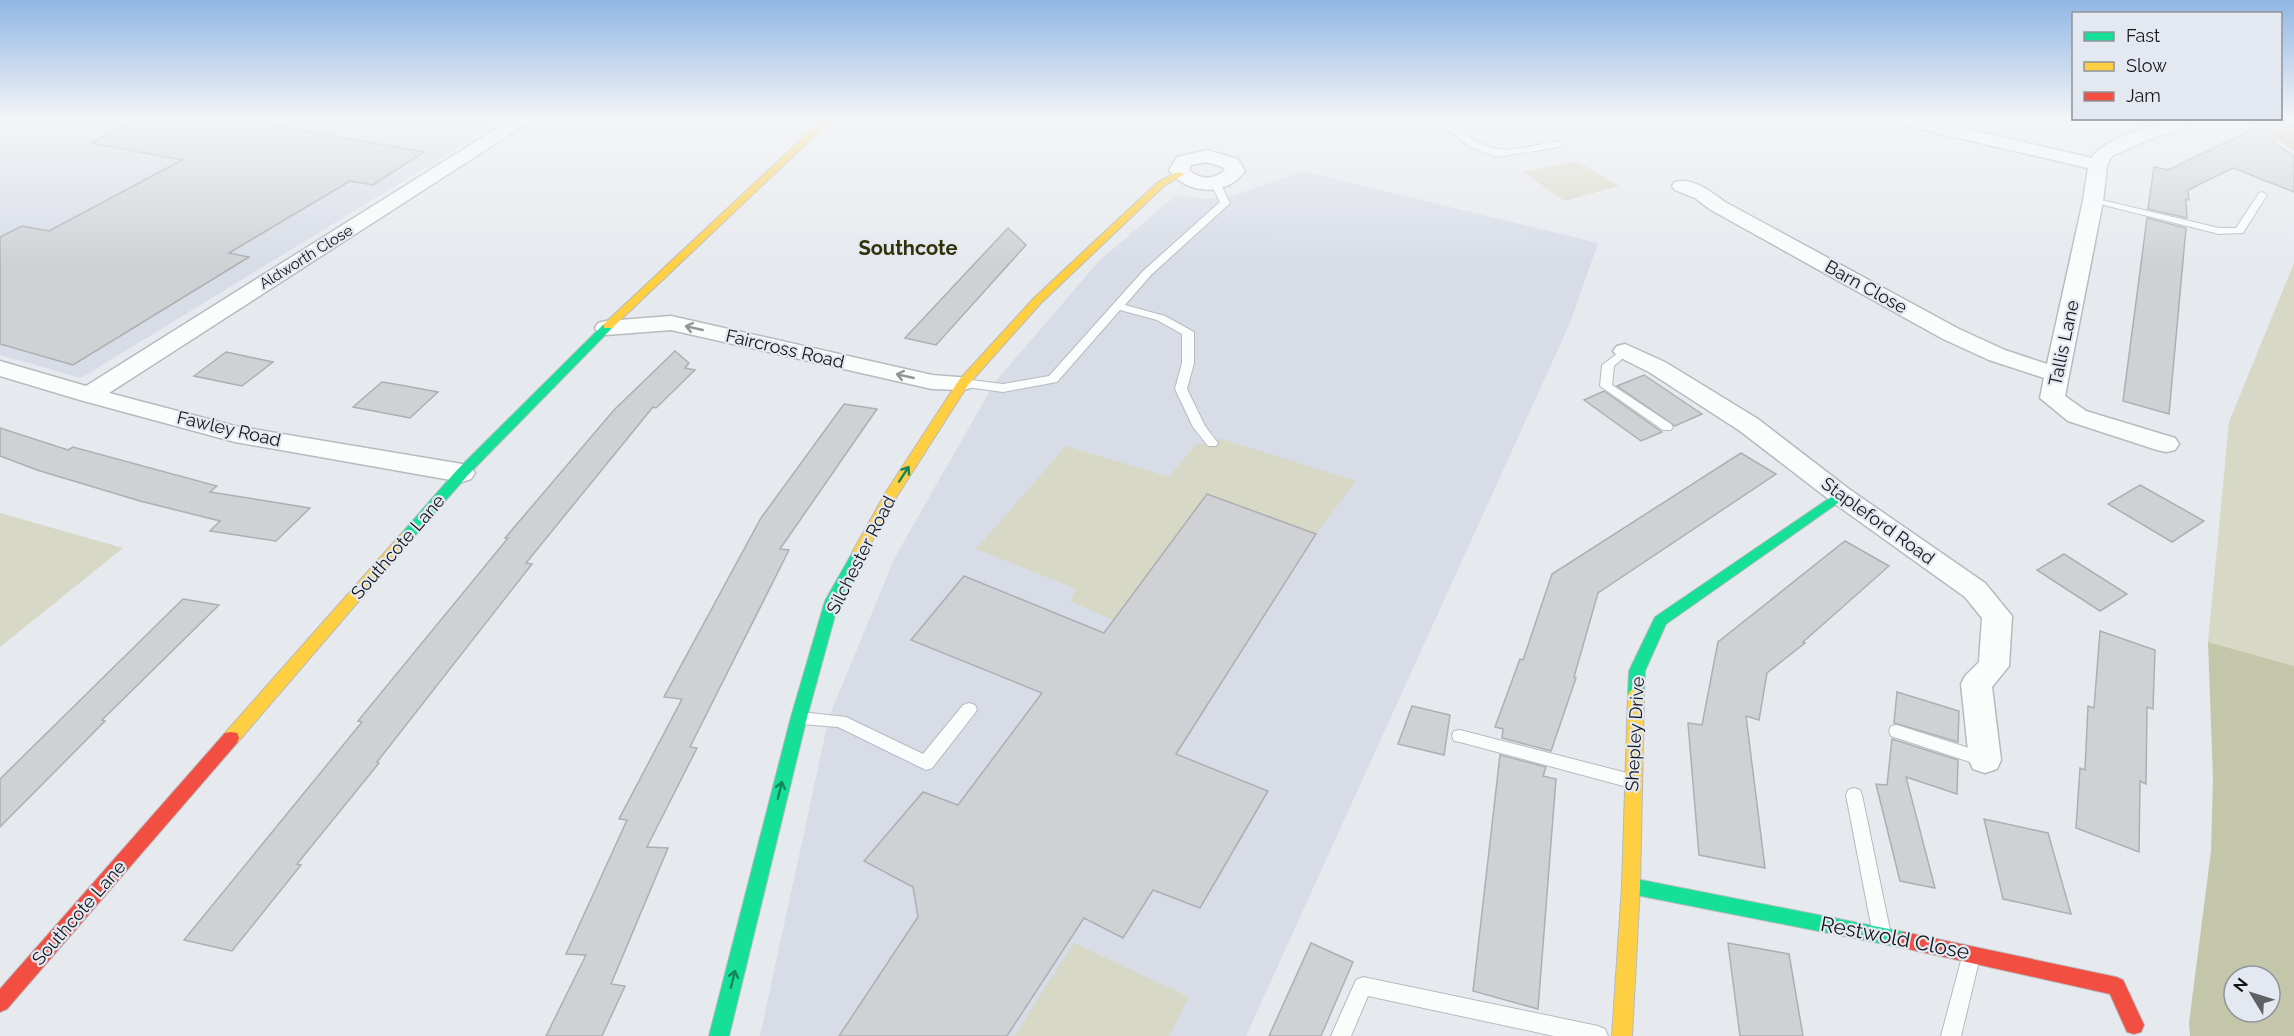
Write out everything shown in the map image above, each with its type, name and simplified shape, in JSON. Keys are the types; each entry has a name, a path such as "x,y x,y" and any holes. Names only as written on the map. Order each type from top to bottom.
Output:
{"street":[{"name":"Aldworth Close","path":"89,395 447,168"},
{"name":"Southcote Lane","path":"0,1003 462,473 606,328 776,168"},
{"name":"Silchester Road","path":"719,1036 799,717 832,601 891,495 963,383 1037,301 1161,184 1180,174 1180,168"},
{"name":"Silchester Road","path":"1215,183 1233,175 1235,168"},
{"name":"Tallis Lane","path":"2098,168 2093,201 2052,398 2077,416 2166,444"},
{"path":"1180,174 1192,181 1215,183"},
{"name":"Barn Close","path":"1682,186 1702,194 1718,206 1951,334 1997,355 2056,374"},
{"name":"Faircross Road","path":"606,328 670,323 932,382 963,383"},
{"name":"Stapleford Road","path":"1625,351 1657,367 1749,425 1840,495 1975,590 1996,616 1994,666 1976,684 1984,760"},
{"name":"Fawley Road","path":"0,368 89,395 236,434 462,473"},
{"name":"Shepley Drive","path":"1622,1036 1631,886 1632,782 1637,671 1660,621 1840,495"},
{"name":"Restwold Close","path":"1631,886 1972,953 2116,986 2133,1025"}],"lane":[{"path":"963,383 1002,388 1053,380 1147,273 1225,202 1215,183"},
{"path":"2093,201 2219,231 2239,231 2262,195"},
{"path":"1116,306 1161,318 1188,332 1188,363 1181,389 1199,427 1212,443"},
{"path":"1625,351 1608,365 1606,386 1667,427"},
{"path":"799,717 840,721 926,763 969,709"},
{"path":"1897,731 1984,760"},
{"path":"1460,736 1632,782"},
{"path":"1854,795 1882,935"},
{"path":"1951,1036 1972,953"},
{"path":"1341,1036 1363,986 1598,1036"}],"shaded area":[{"path":"0,168 424,168 81,378 0,355"},
{"path":"1303,171 1598,243 1570,323 1246,1036 760,1036 829,717 895,557 995,382 1100,260 1176,195 1207,199 1229,197"}],"green space":[{"path":"1541,168 1589,168 1619,186 1565,201 1523,172"},
{"path":"2294,263 2294,666 2208,642 2229,422"},
{"path":"1222,439 1356,481 1316,534 1207,494 1113,620 1070,601 1076,589 976,549 1066,446 1169,477 1195,445"},
{"path":"0,513 123,548 0,647"},
{"path":"2208,642 2294,666 2294,1036 2190,1036 2189,1023 2211,851 2213,778"},
{"path":"1074,943 1189,997 1169,1036 1014,1036"}],"building":[{"path":"166,168 399,168 373,185 350,181 229,253 249,257 73,365 0,344 0,237 22,226 49,231"},
{"path":"2154,168 2232,168 2188,190 2187,218 2148,209"},
{"path":"2234,168 2294,168 2294,192"},
{"path":"2147,218 2186,228 2169,414 2123,401"},
{"path":"1008,228 1026,245 936,345 905,338"},
{"path":"675,351 689,363 685,368 695,370 656,408 653,407 526,563 532,564 377,762 379,763 297,864 301,865 232,951 184,940 362,722 358,721 508,538 505,538 614,410"},
{"path":"226,352 273,362 242,386 194,376"},
{"path":"1644,375 1702,414 1675,426 1617,386"},
{"path":"382,382 438,392 410,418 353,407"},
{"path":"1604,391 1662,432 1641,441 1584,400"},
{"path":"844,404 877,409 780,549 789,550 690,747 697,748 647,847 668,848 611,984 625,986 602,1036 546,1036 586,955 566,954 627,820 619,819 682,699 664,697 761,518"},
{"path":"0,428 68,450 73,447 217,486 210,492 310,508 276,541 210,531 220,521 140,501 37,470 0,456"},
{"path":"1741,453 1776,474 1598,593 1574,677 1576,678 1551,751 1502,738 1503,729 1495,727 1520,659 1523,660 1552,574"},
{"path":"2140,485 2204,521 2172,542 2108,504"},
{"path":"1207,494 1316,534 1176,754 1268,791 1200,908 1153,890 1123,938 1084,918 1007,1036 839,1036 918,917 913,887 864,861 923,792 958,805 1042,693 911,640 964,576 1104,633"},
{"path":"1845,541 1889,566 1803,642 1805,643 1767,673 1759,720 1746,716 1765,868 1699,855 1688,723 1702,725 1718,642"},
{"path":"2064,554 2127,594 2100,611 2037,570"},
{"path":"183,599 219,605 102,720 105,721 0,827 0,779"},
{"path":"2100,631 2155,650 2153,709 2147,707 2146,784 2140,781 2139,852 2076,828 2080,768 2085,770 2088,706 2094,708"},
{"path":"1897,692 1959,711 1958,742 1894,723"},
{"path":"1412,706 1450,715 1444,755 1398,744"},
{"path":"1892,739 1958,760 1957,794 1906,777 1935,888 1900,881 1876,784 1887,785"},
{"path":"1500,755 1546,767 1543,776 1556,779 1538,1009 1473,991"},
{"path":"1984,819 2048,833 2071,914 2003,899"},
{"path":"1311,943 1353,962 1321,1036 1269,1036"},
{"path":"1728,943 1789,954 1803,1036 1740,1036"}],"traffic: fast":[{"path":"407,536 462,473 608,326"},
{"path":"1636,694 1637,671 1660,621 1840,495"},
{"path":"719,1036 799,717 832,601 860,551"},
{"path":"1631,886 1904,940"}],"traffic: slow":[{"path":"608,326 776,168"},
{"path":"860,551 891,495 963,383 1037,301 1161,184 1180,174"},
{"path":"231,738 407,536"},
{"path":"1622,1036 1631,886 1636,694"}],"traffic: jam":[{"path":"0,1003 231,738"},
{"path":"1904,940 2116,986 2134,1025"}],"district":[{"name":"Southcote","path":"908,248"}]}
